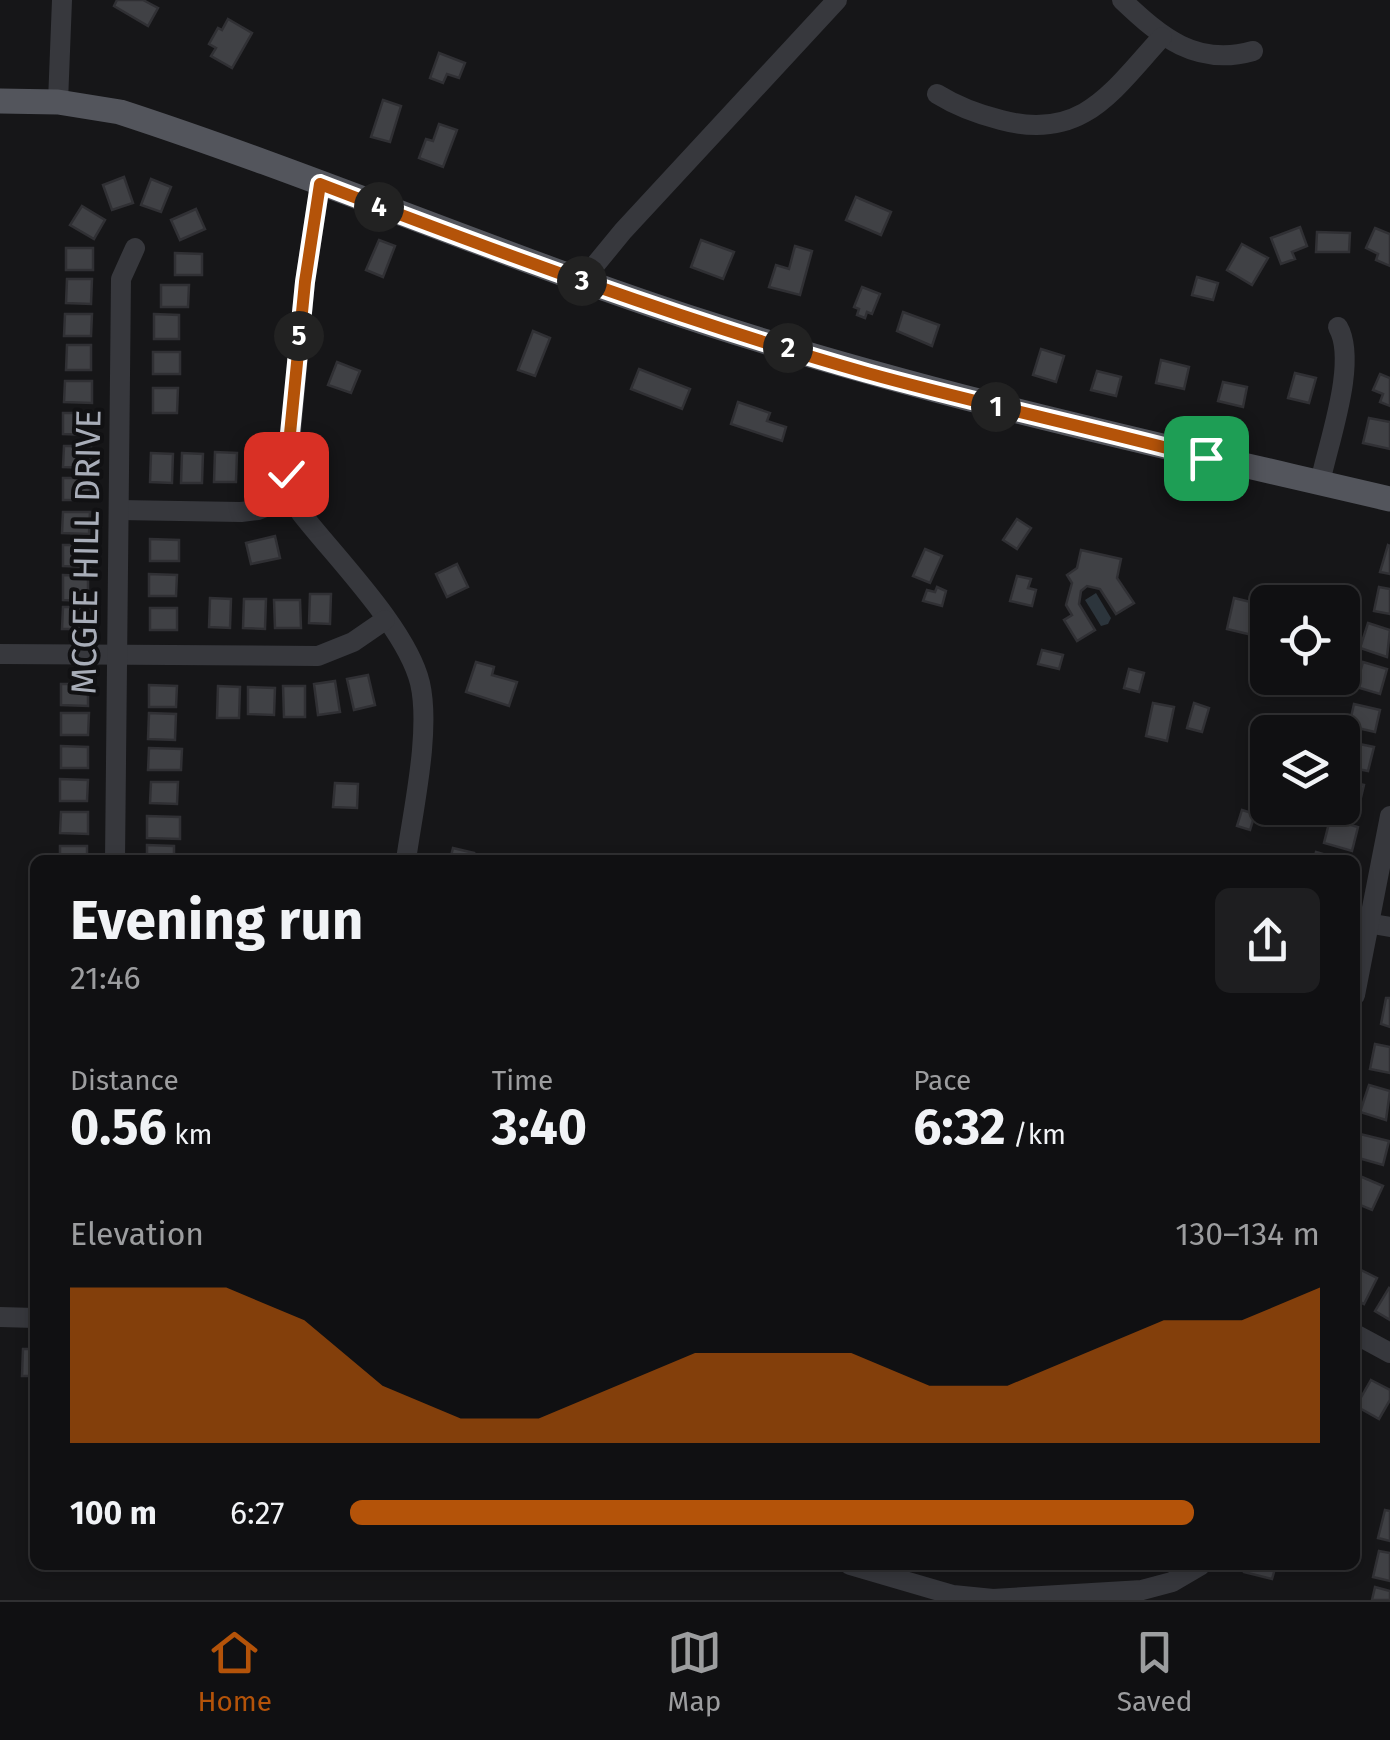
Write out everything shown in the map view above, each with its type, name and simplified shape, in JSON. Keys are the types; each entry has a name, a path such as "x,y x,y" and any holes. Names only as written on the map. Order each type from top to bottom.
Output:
{"main road":[{"path":"0,102 58,102 120,112 582,281 756,338 968,401 1390,499"}],"street":[{"path":"58,102 62,0"},
{"path":"582,281 622,231 836,0"},
{"path":"1122,0 1162,37 1181,48 1228,56 1253,50"},
{"path":"936,94 967,111 1018,125 1052,126 1096,107 1162,37"},
{"path":"320,184 313,212 286,474 291,497 385,620 416,669 423,725 407,855"},
{"name":"MCGEE HILL DRIVE","path":"115,855 122,279 135,248"},
{"path":"1320,482 1347,354 1338,328"},
{"path":"119,510 241,512 291,497"},
{"path":"0,654 318,656 353,642 385,620"},
{"path":"1360,974 1390,816"},
{"path":"0,1317 30,1318"},
{"path":"1360,1337 1390,1353"},
{"path":"877,1570 953,1595 993,1600 1156,1588 1192,1570"}],"shaded area":[{"path":"1096,593 1111,618 1101,626 1085,600"}],"building":[{"path":"117,0 143,0 158,8 148,26 114,6"},
{"path":"228,19 252,33 232,68 211,56 216,48 209,44"},
{"path":"439,53 465,63 459,78 447,74 443,83 430,78"},
{"path":"383,100 401,106 390,142 371,137"},
{"path":"439,124 457,130 443,167 419,158 426,139 433,141"},
{"path":"124,177 133,203 112,210 103,185"},
{"path":"151,179 171,187 161,212 141,205"},
{"path":"856,197 891,212 881,235 846,220"},
{"path":"82,206 105,220 94,239 70,225"},
{"path":"196,209 205,229 180,240 171,220"},
{"path":"1300,227 1307,246 1292,252 1295,259 1281,264 1271,238"},
{"path":"1375,228 1390,234 1390,266 1376,260 1378,254 1366,248"},
{"path":"1317,232 1350,233 1349,252 1316,252"},
{"path":"379,240 395,246 383,277 366,270"},
{"path":"701,240 734,252 723,279 691,267"},
{"path":"1242,244 1268,258 1252,285 1227,270"},
{"path":"795,246 812,251 800,295 769,287 776,265 789,269"},
{"path":"66,248 93,248 93,270 66,270"},
{"path":"175,253 202,254 202,275 175,275"},
{"path":"1197,277 1218,283 1213,300 1192,295"},
{"path":"67,279 92,279 91,304 66,303"},
{"path":"161,285 189,285 188,307 161,307"},
{"path":"862,287 880,294 872,314 867,312 865,318 857,315 859,309 854,307"},
{"path":"903,312 939,325 932,346 897,331"},
{"path":"65,314 92,314 91,336 64,336"},
{"path":"154,314 179,315 179,339 154,339"},
{"path":"533,331 550,338 535,376 518,370"},
{"path":"67,345 91,345 91,370 66,370"},
{"path":"1041,349 1064,356 1056,382 1033,375"},
{"path":"153,352 180,352 180,374 153,374"},
{"path":"1161,360 1189,367 1184,389 1156,383"},
{"path":"337,362 360,371 351,393 328,385"},
{"path":"639,369 690,389 682,409 631,389"},
{"path":"1097,371 1121,377 1116,396 1091,390"},
{"path":"1295,373 1316,378 1309,403 1288,398"},
{"path":"1380,374 1390,378 1390,406 1380,402 1383,394 1373,390"},
{"path":"65,381 92,381 92,403 64,402"},
{"path":"1223,382 1247,387 1243,407 1218,401"},
{"path":"153,388 178,388 177,413 153,413"},
{"path":"738,402 770,413 767,421 786,427 782,441 731,424"},
{"path":"63,413 90,413 90,435 63,434"},
{"path":"1369,418 1390,422 1390,449 1363,443"},
{"path":"64,446 91,446 91,468 63,467"},
{"path":"215,452 237,453 236,482 214,482"},
{"path":"151,453 173,454 172,483 150,482"},
{"path":"182,453 203,454 202,483 181,483"},
{"path":"63,478 90,478 90,500 63,500"},
{"path":"63,512 90,512 89,534 62,533"},
{"path":"1017,519 1031,528 1017,549 1003,540"},
{"path":"275,536 280,558 251,564 246,543"},
{"path":"150,539 179,540 179,561 150,561"},
{"path":"63,545 90,545 90,567 63,566"},
{"path":"1390,546 1390,574 1380,572"},
{"path":"925,549 942,556 930,583 913,576"},
{"path":"1081,550 1121,559 1117,578 1134,603 1116,614 1100,589 1087,586 1081,591 1079,604 1095,630 1077,641 1064,620 1072,615 1066,605 1072,583 1067,575 1077,568"},
{"path":"457,564 468,587 447,597 436,574"},
{"path":"149,574 177,575 176,596 149,596"},
{"path":"63,575 88,576 88,601 63,600"},
{"path":"1017,576 1031,579 1028,588 1036,590 1032,606 1010,601"},
{"path":"937,587 946,591 942,606 923,601 927,590 935,592"},
{"path":"1379,587 1390,589 1390,614 1374,611"},
{"path":"310,594 331,594 330,624 309,623"},
{"path":"210,598 231,599 230,628 209,627"},
{"path":"1234,598 1250,602 1250,635 1227,629"},
{"path":"244,599 266,599 265,629 243,628"},
{"path":"274,600 300,600 301,628 275,628"},
{"path":"63,607 90,607 89,629 62,629"},
{"path":"150,608 177,608 177,630 150,630"},
{"path":"1368,623 1390,630 1387,657 1360,648"},
{"path":"1042,650 1063,655 1059,669 1038,664"},
{"path":"476,662 494,667 492,675 517,682 509,706 466,692"},
{"path":"1363,662 1387,669 1380,694 1360,688"},
{"path":"1129,669 1144,673 1139,692 1124,688"},
{"path":"368,675 375,705 354,710 347,679"},
{"path":"335,681 340,712 318,715 314,684"},
{"path":"61,684 88,684 88,706 61,705"},
{"path":"149,685 177,686 176,707 149,707"},
{"path":"218,686 240,687 239,718 217,718"},
{"path":"283,686 305,686 305,717 284,717"},
{"path":"248,687 275,688 274,715 248,714"},
{"path":"1153,703 1174,707 1167,741 1146,736"},
{"path":"1194,703 1209,708 1202,732 1187,728"},
{"path":"1354,704 1380,710 1375,732 1360,729 1360,715 1352,715"},
{"path":"61,713 89,713 88,735 61,735"},
{"path":"149,713 176,714 175,740 148,739"},
{"path":"1360,744 1374,747 1368,771 1360,769"},
{"path":"61,746 88,747 88,768 61,768"},
{"path":"149,748 182,749 181,770 148,770"},
{"path":"60,779 88,780 87,801 60,801"},
{"path":"151,782 178,782 177,804 150,803"},
{"path":"335,783 358,784 357,808 333,807"},
{"path":"1242,810 1250,812 1250,830 1237,826"},
{"path":"61,812 88,812 88,834 60,833"},
{"path":"147,816 180,817 180,839 147,838"},
{"path":"1328,825 1358,827 1352,851 1324,843"},
{"path":"147,845 174,846 174,855 147,855"},
{"path":"60,846 87,846 87,855 60,855"},
{"path":"453,848 474,853 473,855 451,855"},
{"path":"1386,998 1390,998 1390,1027 1381,1024"},
{"path":"1375,1044 1390,1047 1390,1073 1370,1069"},
{"path":"1369,1085 1390,1091 1386,1120 1360,1112"},
{"path":"1360,1134 1389,1141 1383,1165 1360,1158"},
{"path":"1360,1176 1383,1186 1372,1210 1360,1205"},
{"path":"1360,1270 1377,1278 1364,1304 1360,1302"},
{"path":"1390,1289 1390,1320 1375,1311"},
{"path":"23,1349 30,1349 30,1376 22,1376"},
{"path":"1371,1380 1390,1390 1390,1400 1379,1419 1360,1408 1360,1399"},
{"path":"1385,1510 1390,1511 1390,1541 1378,1538"},
{"path":"1379,1551 1390,1553 1390,1581 1373,1577"},
{"path":"1244,1570 1275,1570 1272,1579"},
{"path":"1375,1587 1390,1591 1390,1600 1372,1600"}],"route":[{"path":"286,474 305,282 320,184 702,322 968,401 1206,458"}]}
